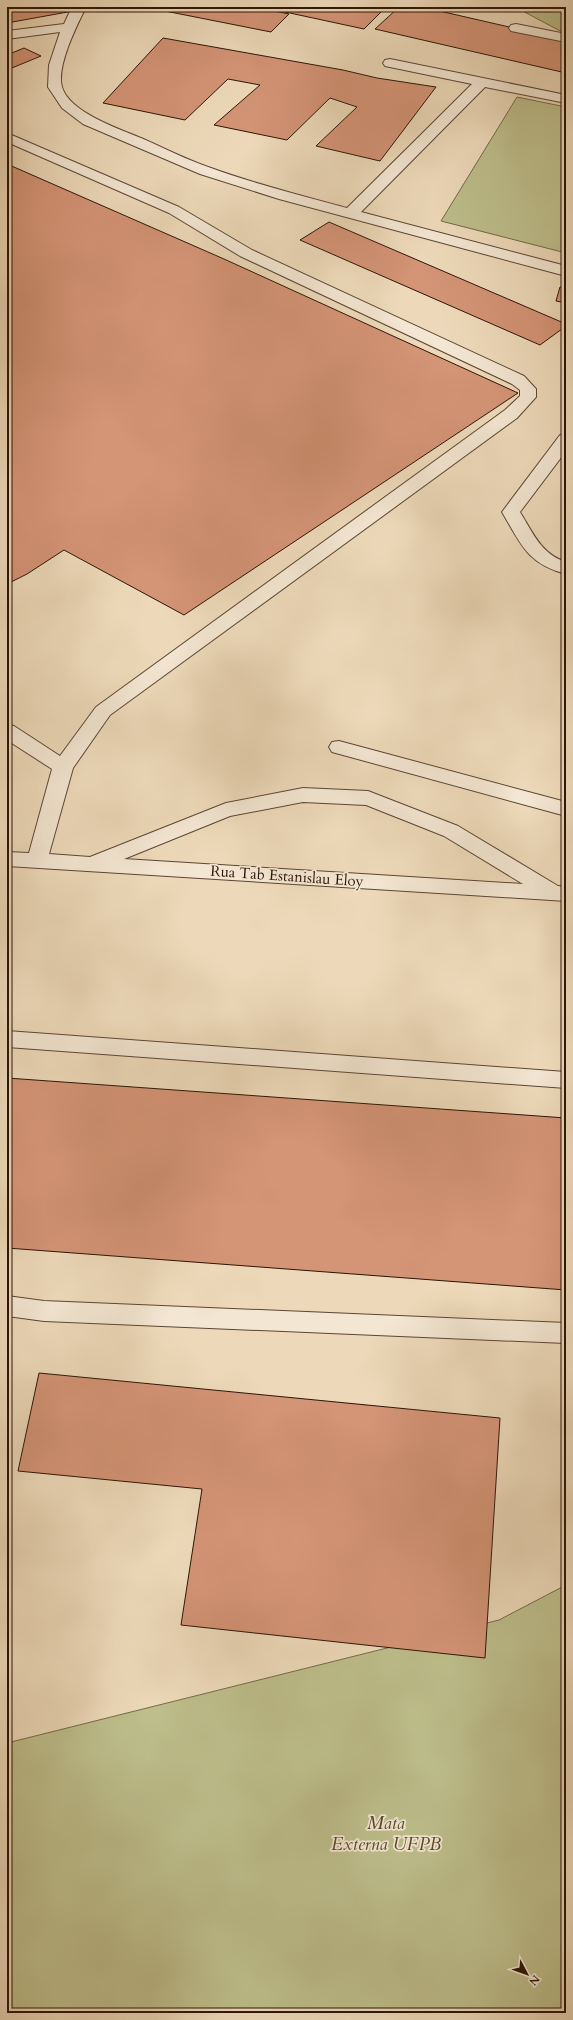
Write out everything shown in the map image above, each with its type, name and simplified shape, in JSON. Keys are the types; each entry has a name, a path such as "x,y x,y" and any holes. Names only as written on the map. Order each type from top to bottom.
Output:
{"street":[{"path":"79,7 56,65 55,87 68,105 88,121 205,170 284,196 566,271"},
{"path":"7,35 70,27"},
{"path":"516,28 566,38"},
{"path":"390,62 566,99"},
{"path":"350,214 483,82"},
{"path":"7,137 174,210 246,253 518,380 528,389 528,397 511,414 103,712 63,767 37,861"},
{"path":"566,439 512,512 533,550 550,564 566,568"},
{"path":"7,731 63,767"},
{"path":"340,747 566,809"},
{"path":"93,864 226,810 302,795 368,798 451,831 560,894"},
{"name":"Rua Tab Estanislau Eloy","path":"7,859 560,894"},
{"path":"7,1039 566,1080"},
{"path":"7,1306 52,1312 566,1333"}],"green space":[{"path":"515,7 566,7 566,34"},
{"path":"517,97 566,107 566,253 441,221"},
{"name":"Mata Externa UFPB","path":"566,1585 566,2013 7,2013 7,1743 499,1620"}],"building":[{"path":"7,7 69,7 73,11 7,23"},
{"path":"163,7 256,7 289,14 271,32 160,10"},
{"path":"262,7 386,7 364,29"},
{"path":"399,7 422,7 566,40 566,73 375,29"},
{"path":"163,38 343,70 377,78 436,87 380,161 316,146 357,107 330,98 287,140 214,125 260,85 228,79 185,120 103,103"},
{"path":"24,48 41,56 7,70 7,55"},
{"path":"7,164 224,259 518,393 184,615 64,550 27,574 7,584"},
{"path":"329,222 566,324 566,326 540,345 300,240"},
{"path":"560,287 566,287 566,303 556,301"},
{"path":"7,1078 566,1118 566,1290 7,1248"},
{"path":"39,1373 500,1418 485,1658 181,1625 202,1489 18,1471"}]}
